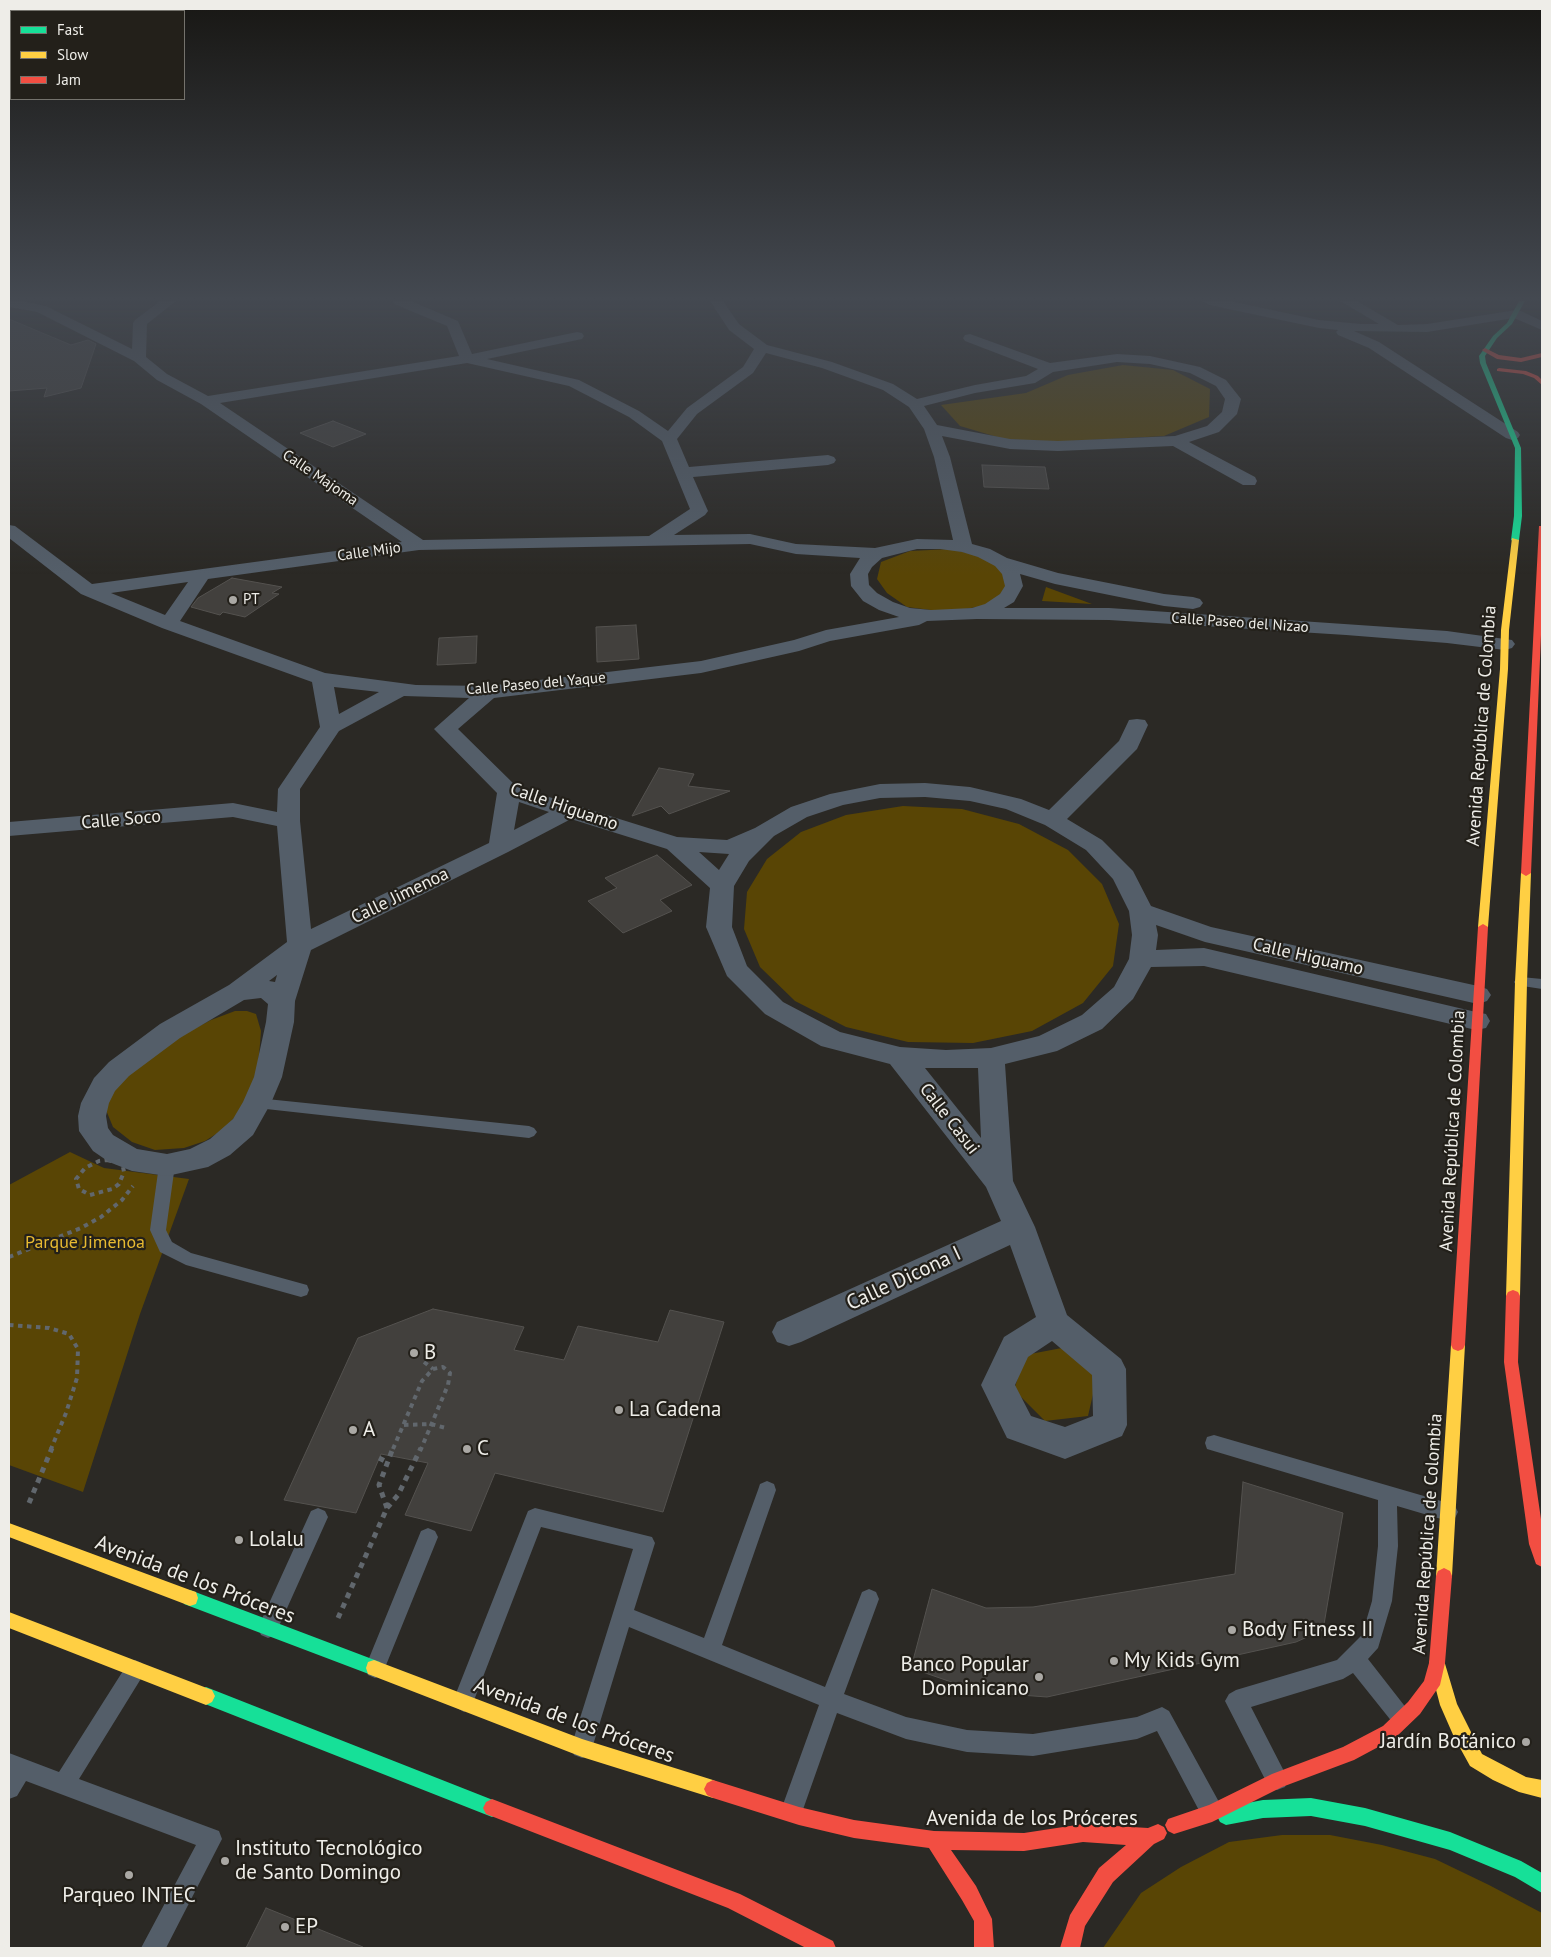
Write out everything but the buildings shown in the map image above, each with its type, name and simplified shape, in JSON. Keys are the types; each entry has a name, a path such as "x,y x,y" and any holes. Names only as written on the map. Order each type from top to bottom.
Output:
{"main road":[{"name":"Avenida República de Colombia","path":"1174,1825 1212,1813 1278,1780 1348,1754 1389,1732 1403,1720 1430,1685 1437,1663 1449,1512 1476,1022 1505,637 1519,507 1518,448 1495,392"},
{"path":"1542,528 1521,982 1511,1362 1537,1544 1542,1559"},
{"name":"Avenida de los Próceres","path":"12,1532 325,1648 582,1748 791,1814 854,1829 934,1840 1024,1842 1083,1833 1148,1837"},
{"path":"9,1620 733,1901 826,1948"},
{"path":"1437,1663 1449,1705 1460,1731 1476,1760 1499,1774 1525,1786 1542,1789"},
{"path":"1070,1948 1077,1922 1106,1875 1148,1837 1174,1825 1263,1809 1311,1807 1365,1817 1450,1841 1520,1870 1542,1884"},
{"path":"934,1840 983,1919 984,1948"}],"street":[{"name":"Calle Majoma","path":"190,392 206,401 419,545"},
{"path":"206,401 259,392"},
{"path":"592,392 634,414 669,439 699,511 720,523 750,540 796,549 876,554"},
{"path":"669,439 692,411 718,392"},
{"path":"895,392 915,404 932,429 942,457 943,517 964,547"},
{"path":"915,404 962,392"},
{"path":"932,429 1010,444 1058,446 1176,441 1214,428 1229,414 1233,399 1228,392"},
{"path":"1450,392 1512,435"},
{"path":"634,414 692,411"},
{"path":"1176,441 1249,481"},
{"path":"942,457 1010,444"},
{"path":"683,473 828,460"},
{"path":"653,541 699,511"},
{"path":"917,544 943,517"},
{"name":"Calle Paseo del Yaque","path":"9,530 44,559 88,590 169,624 322,679 409,689 488,692 700,667 799,645 826,636 931,616"},
{"name":"Calle Mijo","path":"88,590 419,545 750,540"},
{"name":"Calle Paseo del Nizao","path":"876,554 917,544 964,547 1001,562 1056,578 1164,600 1505,637"},
{"path":"796,549 858,574"},
{"path":"876,554 864,564 858,574 860,586 870,597 886,606 908,613 931,616"},
{"path":"974,614 992,608 1007,598 1014,586 1011,573 1001,562"},
{"path":"169,624 200,576"},
{"name":"Calle Paseo del Yaque","path":"826,636 870,597"},
{"name":"Calle Paseo del Nizao","path":"931,616 974,614 1109,614 1447,637 1505,637"},
{"path":"322,679 331,727"},
{"path":"159,1164 197,1159 220,1147 243,1127 258,1104 268,1077 280,1022 282,1001 300,945 288,821 289,789 331,727 409,689"},
{"name":"Calle Higuamo","path":"409,689 509,792 675,844 730,846 766,831"},
{"path":"445,728 488,692"},
{"path":"1053,820 1129,744 1137,725"},
{"name":"Calle Soco","path":"9,829 233,810 289,789"},
{"path":"925,790 970,794 1013,804 1053,820 1094,845 1124,876 1141,911 1145,935 1142,959 1124,993 1092,1022 1046,1044 991,1058 946,1060 900,1057 831,1039 774,1008 736,970 718,927 722,886 739,856 766,831 799,812 838,799 889,791 925,790"},
{"path":"500,848 509,792"},
{"name":"Calle Soco","path":"233,810 288,821"},
{"name":"Calle Jimenoa","path":"159,1164 132,1160 119,1154 104,1143 94,1131 92,1116 98,1097 104,1084 119,1069 170,1031 238,992 300,945 500,848 568,811"},
{"name":"Calle Higuamo","path":"675,844 722,886"},
{"name":"Calle Higuamo","path":"1141,911 1205,934 1478,995"},
{"name":"Calle Higuamo","path":"1142,959 1204,957 1476,1022"},
{"path":"238,992 267,989 282,1001"},
{"name":"Calle Casui","path":"900,1057 998,1181 1018,1227 1054,1323"},
{"name":"Calle Casui","path":"991,1058 998,1181"},
{"name":"Calle Dicona I","path":"789,1332 1018,1227"}],"lane":[{"path":"1521,982 1542,984"},
{"path":"258,1104 529,1132"},
{"path":"159,1164 158,1230 166,1247 186,1258 301,1290"},
{"path":"1214,1443 1449,1512"},
{"path":"710,1650 767,1490"},
{"path":"1278,1780 1236,1701 1343,1669 1371,1641 1382,1602 1388,1546 1387,1493"},
{"path":"268,1628 318,1517"},
{"path":"463,1702 535,1517 645,1543 582,1748"},
{"path":"375,1668 428,1536"},
{"path":"791,1814 869,1599"},
{"path":"623,1615 831,1700 906,1728 967,1741 1033,1745 1137,1728 1162,1718 1212,1813"},
{"path":"1354,1658 1403,1720"},
{"path":"64,1784 135,1669"},
{"path":"9,1788 15,1766 211,1839 153,1948"}],"path":[{"path":"107,1160 119,1163 123,1167 124,1172 118,1184 112,1189 97,1194 83,1193 78,1189 76,1179 85,1168 99,1161 107,1160"},
{"path":"9,1258 81,1228 100,1217 122,1200 159,1164"},
{"path":"9,1326 49,1328 69,1334 78,1349 77,1378 66,1413 12,1532"},
{"path":"325,1648 387,1508 398,1495 411,1471 448,1385 450,1374 443,1367 433,1368 424,1362"},
{"path":"387,1508 379,1485 422,1381 433,1368"},
{"path":"404,1425 432,1424 446,1428"},
{"path":"379,1458 387,1462"}],"green space":[{"path":"1210,392 1209,417 1164,436 1054,442 1004,439 960,426 941,405 1026,393"},
{"path":"950,549 990,558 1004,573 1010,589 989,605 947,612 907,607 887,593 877,579 881,562 910,551"},
{"path":"1046,587 1092,604 1042,601"},
{"path":"903,806 962,809 1019,824 1068,850 1102,884 1119,924 1113,966 1083,1003 1032,1031 973,1043 908,1042 846,1027 795,1001 760,967 744,929 747,892 767,859 801,832 846,815"},
{"path":"235,1011 247,1011 256,1014 261,1031 260,1044 256,1083 242,1109 224,1129 205,1141 184,1148 155,1150 132,1142 113,1127 106,1110 112,1091 130,1072 184,1034 211,1020"},
{"name":"Parque Jimenoa","path":"70,1152 104,1168 189,1179 140,1314 83,1492 9,1465 9,1185"},
{"path":"1067,1347 1097,1377 1088,1416 1045,1421 1014,1390 1025,1355"},
{"path":"1282,1835 1330,1835 1382,1845 1435,1859 1542,1913 1542,1948 1103,1948 1141,1893 1181,1867 1229,1842"}],"traffic: fast":[{"path":"1495,392 1518,448 1518,516 1515,540"},
{"path":"190,1598 374,1668"},
{"path":"206,1696 492,1808"},
{"path":"1226,1816 1263,1809 1311,1807 1365,1817 1450,1841 1521,1870 1542,1884"}],"traffic: slow":[{"path":"1483,927 1504,669 1505,630 1515,540"},
{"path":"1513,1296 1521,982 1526,873"},
{"path":"1444,1576 1458,1345"},
{"path":"9,1530 190,1598"},
{"path":"9,1620 206,1696"},
{"path":"1437,1663 1449,1705 1460,1731 1476,1760 1499,1774 1525,1786 1542,1789"},
{"path":"374,1668 582,1748 713,1789"}],"traffic: jam":[{"path":"1526,873 1542,528"},
{"path":"1458,1345 1483,927"},
{"path":"1513,1296 1511,1362 1537,1544 1542,1559"},
{"path":"1174,1825 1212,1813 1278,1780 1348,1754 1389,1732 1414,1708 1431,1685 1437,1663 1444,1576"},
{"path":"713,1789 799,1816 854,1829 934,1840 1024,1842 1083,1833 1148,1837"},
{"path":"492,1808 733,1901 826,1948"},
{"path":"1070,1948 1077,1922 1106,1875 1148,1837 1158,1833"},
{"path":"934,1840 969,1893 983,1919 984,1948"}],"place":[{"name":"PT","path":"233,600"},
{"name":"B","path":"414,1353"},
{"name":"La Cadena","path":"619,1410"},
{"name":"A","path":"353,1430"},
{"name":"C","path":"467,1449"},
{"name":"Lolalu","path":"239,1540"},
{"name":"Body Fitness II","path":"1232,1630"},
{"name":"My Kids Gym","path":"1114,1661"},
{"name":"Banco Popular Dominicano","path":"1039,1677"},
{"name":"Jardín Botánico","path":"1526,1742"},
{"name":"Instituto Tecnológico de Santo Domingo","path":"225,1861"},
{"name":"Parqueo INTEC","path":"129,1875"},
{"name":"EP","path":"285,1927"}]}
